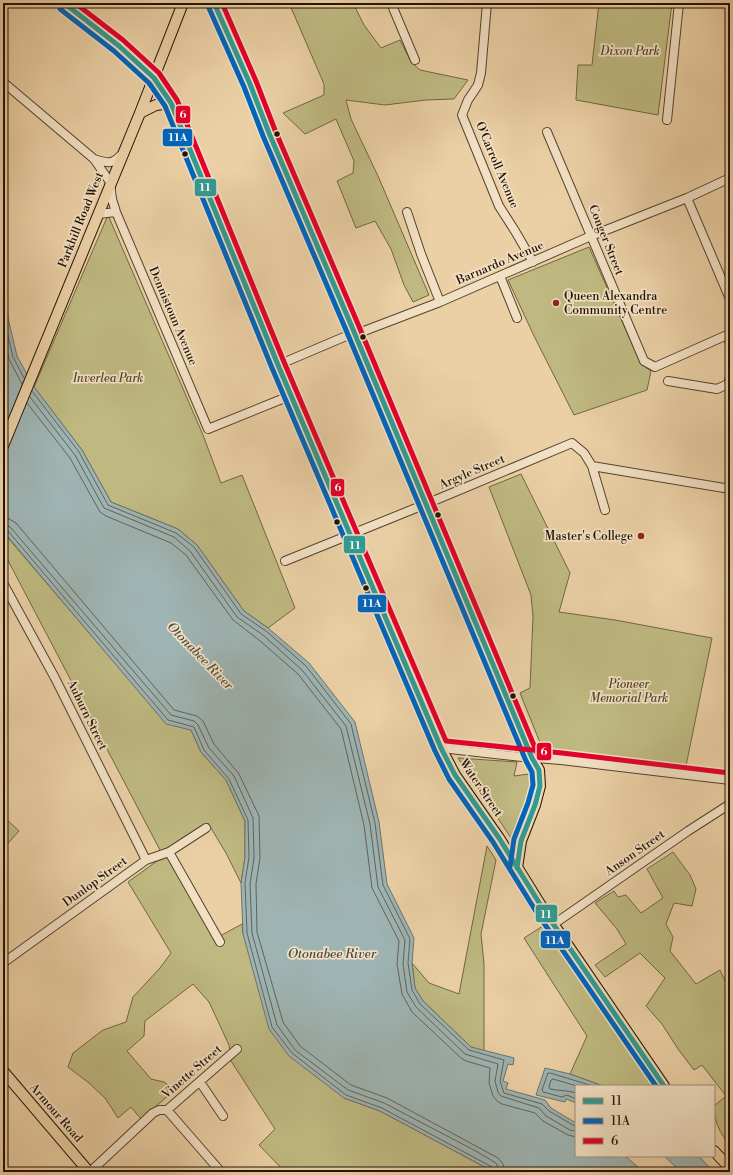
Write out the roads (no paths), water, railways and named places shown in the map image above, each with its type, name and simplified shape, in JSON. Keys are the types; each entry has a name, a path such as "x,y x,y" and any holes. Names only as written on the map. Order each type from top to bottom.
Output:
{"main road":[{"name":"Water Street","path":"64,3 119,46 154,78 171,103 278,365 441,748 455,775 499,838 554,924 663,1085"},
{"name":"Parkhill Road West","path":"3,446 110,182 140,113 183,3"},
{"path":"214,3 250,84 269,133 355,333 532,758 539,770 540,786 535,805 521,841 517,868"},
{"path":"140,113 156,105 171,103"},
{"path":"499,838 510,841 521,841"},
{"name":"Armour Road","path":"3,1071 90,1172"},
{"path":"715,1152 730,1168"}],"street":[{"path":"391,3 415,60"},
{"name":"O'Carroll Avenue","path":"487,3 481,73 478,84 468,100 462,115 499,206 516,231 533,262"},
{"path":"667,120 679,3"},
{"path":"3,82 94,159 110,182"},
{"name":"Conger Street","path":"548,132 644,361 655,367 729,336"},
{"path":"94,159 106,163 115,161 122,154"},
{"name":"Barnardo Avenue","path":"278,365 355,333 364,331 440,302 591,236 687,198 730,178"},
{"name":"Dennistoun Avenue","path":"110,182 112,199 116,212 208,429 292,395"},
{"path":"687,198 730,299"},
{"path":"98,214 116,212"},
{"path":"407,212 421,254 440,302"},
{"path":"500,276 517,318"},
{"path":"668,382 717,389 728,384 730,377"},
{"name":"Argyle Street","path":"285,561 572,443 584,453 592,466 605,510"},
{"path":"592,466 730,490"},
{"name":"Auburn Street","path":"3,583 55,678 146,860"},
{"path":"441,748 561,760 730,780"},
{"name":"Anson Street","path":"554,924 688,831 730,804"},
{"name":"Dunlop Street","path":"3,963 146,860 169,852 206,828"},
{"path":"169,852 220,942"},
{"name":"Vinette Street","path":"90,1172 153,1113 159,1110 167,1110 237,1049"},
{"path":"200,1082 223,1116"},
{"path":"167,1110 221,1172"}],"water":[{"name":"Otonabee River","path":"3,222 8,318 17,356 34,387 82,450 111,502 178,529 197,545 244,611 268,628 309,663 355,722 379,822 387,884 414,938 412,963 415,988 423,1001 471,1047 514,1058 513,1065 508,1064 503,1081 508,1083 506,1089 545,1100 551,1108 575,1122 575,1157 626,1157 644,1172 494,1172 380,1111 344,1098 289,1056 269,1029 243,934 241,883 245,857 245,821 226,780 201,752 191,730 166,724 3,531"},
{"path":"545,1068 570,1074 600,1085 575,1085 575,1103 566,1099 565,1102 536,1095"},
{"path":"665,1157 700,1157 713,1172 681,1172"}],"place":[{"name":"Queen Alexandra Community Centre","path":"556,303"},
{"name":"Master's College","path":"641,536"}],"park label":[{"name":"Dixon Park","path":"630,51"},
{"name":"Inverlea Park","path":"108,378"},
{"name":"Pioneer Memorial Park","path":"629,691"}]}
